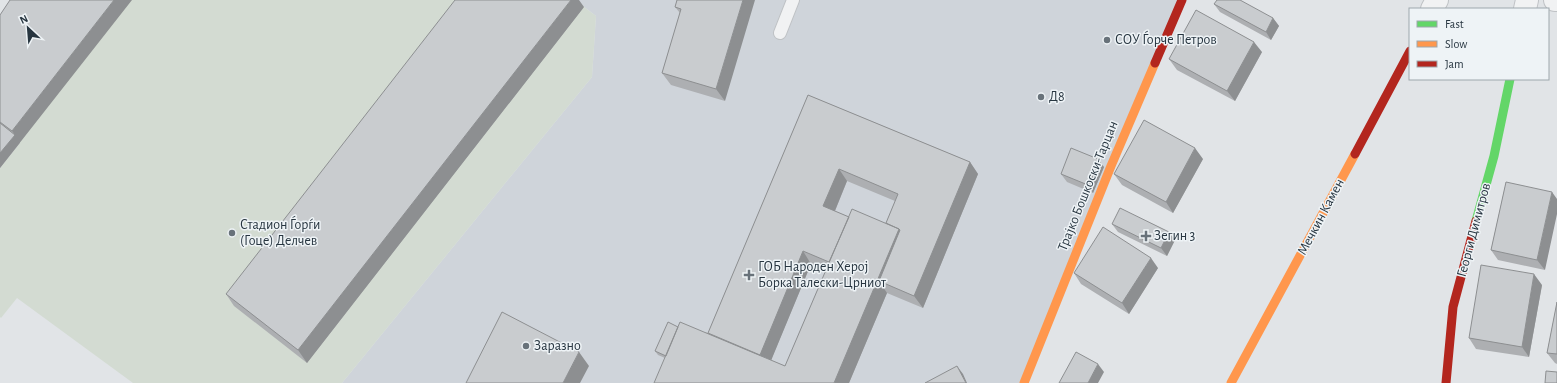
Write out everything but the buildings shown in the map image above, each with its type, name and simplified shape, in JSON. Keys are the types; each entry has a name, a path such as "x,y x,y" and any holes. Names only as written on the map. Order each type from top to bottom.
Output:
{"street":[{"name":"Трајко Бошкоски-Тарцан","path":"1024,383 1111,166 1182,0"},
{"name":"Мечкин Камен","path":"1231,383 1409,53"},
{"name":"Георги Димитров","path":"1446,383 1453,307 1494,156 1510,80"}],"lane":[{"path":"780,33 793,0"}],"shaded area":[{"name":"Стадион Ѓорѓи (Гоце) Делчев","path":"28,0 575,0 596,16 592,77 342,383 133,383 17,298 1,318 0,317 0,168 20,143"},
{"name":"ГОБ Народен Херој Борка Талески-Црниот","path":"575,0 1182,0 1024,383 342,383 592,77 596,16"}],"traffic: fast":[{"path":"1476,221 1494,156 1510,80"}],"traffic: slow":[{"path":"1024,383 1111,166 1155,63"},
{"path":"1231,383 1355,154"}],"traffic: jam":[{"path":"1155,63 1182,0"},
{"path":"1355,154 1409,53"},
{"path":"1446,383 1453,307 1476,221"}],"place":[{"name":"СОУ Ѓорче Петров","path":"1107,40"},
{"name":"Д8","path":"1041,97"},
{"name":"Стадион Ѓорѓи (Гоце) Делчев","path":"232,233"},
{"name":"Зегин 3","path":"1146,236"},
{"name":"ГОБ Народен Херој Борка Талески-Црниот","path":"749,275"},
{"name":"Заразно","path":"526,346"}]}
